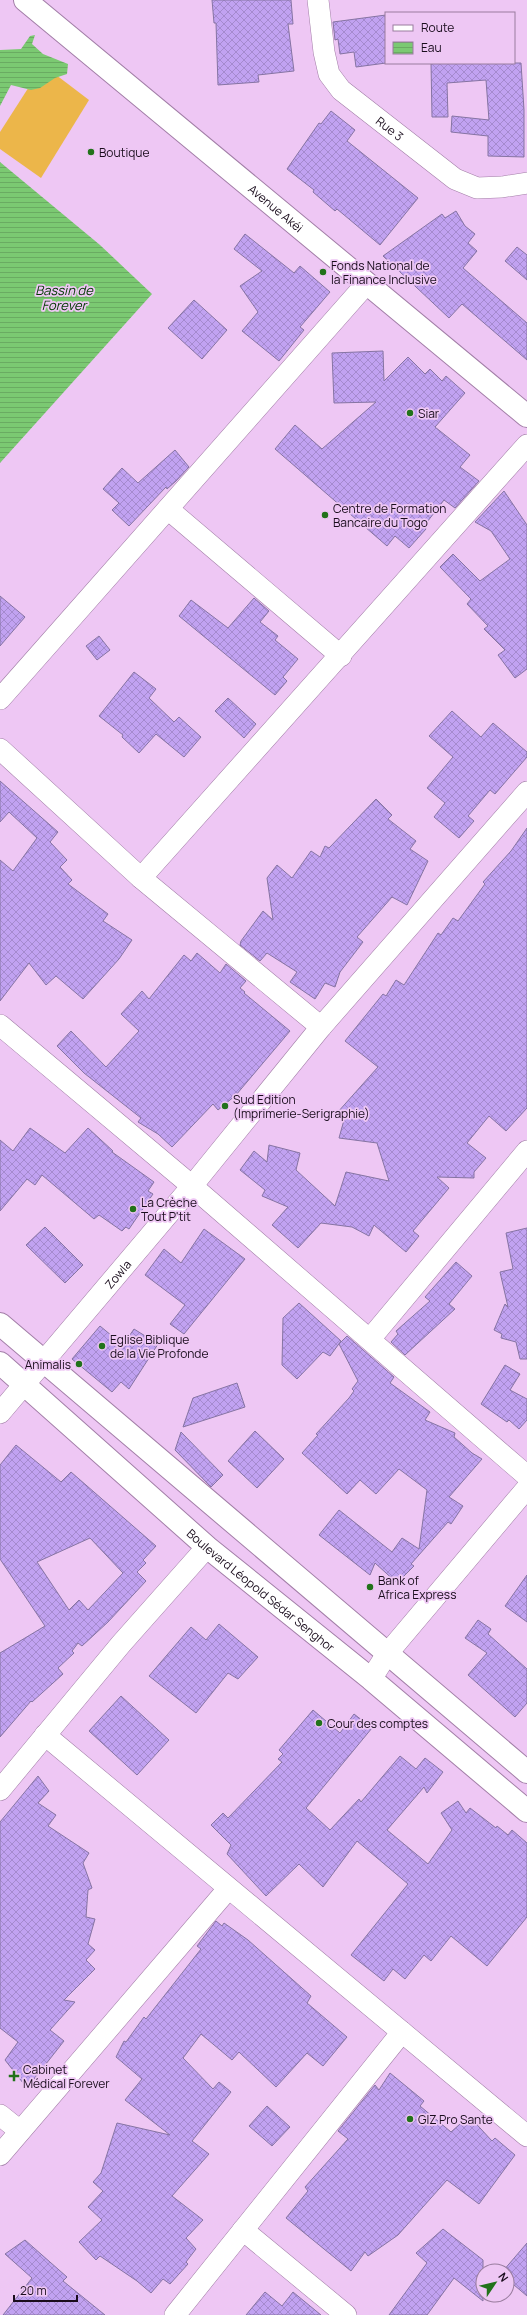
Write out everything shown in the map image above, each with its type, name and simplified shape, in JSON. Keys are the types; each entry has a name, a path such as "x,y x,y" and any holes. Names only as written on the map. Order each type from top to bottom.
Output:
{"main road":[{"name":"Avenue Akéi","path":"24,0 527,416"},
{"path":"0,1324 527,1772"},
{"name":"Boulevard Léopold Sédar Senghor","path":"0,1363 207,1546 370,1679 527,1811"}],"street":[{"name":"Rue 3","path":"318,0 325,59 329,74 341,90 454,179 478,188 502,187 527,183"},
{"path":"0,699 168,509 267,394 367,283"},
{"path":"141,878 341,656 527,445"},
{"path":"168,509 341,656"},
{"path":"0,749 141,878 321,1027"},
{"name":"Zowla","path":"0,1413 192,1186 321,1027 527,792"},
{"path":"0,1025 192,1186 527,1476"},
{"path":"370,1339 527,1152"},
{"path":"370,1679 387,1654 527,1488"},
{"path":"0,1790 121,1644 207,1546"},
{"path":"45,1736 527,2136"},
{"path":"0,2155 228,1889"},
{"path":"175,2315 402,2032"},
{"path":"0,2115 20,2131"},
{"path":"242,2230 346,2315"}],"shaded area":[{"path":"43,65 89,100 41,178 0,149 0,132"}],"water":[{"path":"35,35 32,44 43,54 68,64 67,74 55,78 40,88 31,90 11,85 0,106 0,50 21,49 30,36"},
{"name":"Bassin de Forever","path":"0,162 100,245 152,294 0,463"}],"building":[{"path":"212,0 291,0 293,24 288,24 294,71 258,75 259,82 218,85 216,23 214,23"},
{"path":"385,15 385,63 356,67 354,52 340,54 338,39 335,40 333,22"},
{"path":"521,63 524,110 524,157 488,156 488,136 451,132 452,116 489,120 486,80 447,83 448,117 432,117 431,64"},
{"path":"331,111 355,130 347,141 418,198 380,245 337,209 335,211 313,192 314,190 287,169 319,123 321,124"},
{"path":"456,211 465,226 475,234 468,243 477,251 463,268 527,323 527,360 462,304 449,318 383,256 442,214 445,218"},
{"path":"245,234 294,273 300,266 330,292 300,327 304,330 279,361 242,331 258,312 240,286 262,271 234,249"},
{"path":"517,247 527,255 527,280 505,261"},
{"path":"194,300 227,330 202,359 168,328"},
{"path":"383,351 384,381 408,357 425,374 430,369 442,381 446,376 465,393 435,427 470,455 460,467 479,481 455,508 444,500 424,526 426,529 409,548 395,536 387,546 275,449 295,425 322,449 376,402 334,403 332,353"},
{"path":"175,450 189,467 167,489 166,487 129,526 112,510 119,503 103,489 122,468 138,483"},
{"path":"504,491 527,525 527,669 515,678 498,655 505,650 484,629 488,626 467,604 471,599 440,567 453,554 480,581 510,559 491,531 475,522"},
{"path":"0,596 25,617 0,646"},
{"path":"254,598 269,611 260,622 278,636 275,640 298,659 283,677 287,681 275,695 179,616 191,600 228,628"},
{"path":"99,636 110,650 97,660 86,646"},
{"path":"134,672 156,689 149,698 174,722 179,717 201,737 184,757 156,734 139,753 122,737 123,735 99,716"},
{"path":"228,698 256,724 244,738 215,711"},
{"path":"452,711 481,737 493,723 527,752 527,757 495,794 490,790 468,816 474,821 459,838 434,817 445,803 427,788 453,757 429,736"},
{"path":"0,781 58,832 50,842 67,860 60,867 72,880 68,884 108,914 103,921 132,940 119,959 83,999 56,976 46,985 29,963 0,1001 0,860 13,871 37,838 9,812 0,822"},
{"path":"376,799 392,815 388,819 416,841 410,849 428,861 407,905 392,897 357,937 363,942 340,972 335,987 325,983 315,999 290,982 297,972 267,953 260,961 240,945 241,941 263,911 273,920 267,878 277,865 292,878 311,851 320,857 325,846 329,848"},
{"path":"527,828 527,1108 506,1131 489,1116 467,1143 486,1158 474,1172 474,1178 437,1177 449,1188 413,1231 419,1236 406,1252 374,1225 369,1236 352,1227 321,1223 298,1248 272,1225 288,1207 262,1196 265,1190 240,1170 254,1151 267,1162 269,1145 300,1153 296,1170 335,1206 346,1172 389,1181 377,1143 339,1138 344,1120 337,1113 378,1067 345,1041 383,994 386,996 396,980 404,985 438,933 441,935 453,918 458,921 485,884 483,882 511,851"},
{"path":"197,953 220,973 226,964 246,981 240,988 245,992 244,993 290,1031 236,1095 218,1110 213,1104 172,1147 158,1134 138,1122 141,1118 84,1073 57,1046 71,1031 106,1067 139,1031 121,1014 142,991 149,999 184,955 191,961"},
{"path":"30,1128 65,1153 88,1128 113,1151 112,1152 154,1182 148,1191 153,1194 129,1229 126,1227 122,1231 99,1215 94,1219 42,1175 35,1185 27,1179 0,1211 0,1140 13,1151"},
{"path":"45,1227 83,1265 65,1283 26,1245"},
{"path":"527,1228 527,1359 520,1359 516,1342 501,1338 502,1334 494,1330 505,1304 508,1307 500,1272 513,1269 506,1233"},
{"path":"204,1229 245,1259 184,1334 170,1324 185,1305 145,1275 164,1249 181,1263"},
{"path":"456,1262 472,1276 449,1304 455,1309 405,1355 391,1342 398,1334 396,1331 430,1301 425,1297"},
{"path":"299,1303 341,1341 330,1356 323,1352 297,1379 282,1365 283,1318"},
{"path":"100,1326 123,1345 134,1329 158,1344 129,1389 121,1382 112,1392 72,1359"},
{"path":"347,1336 394,1377 390,1383 430,1412 425,1420 455,1433 454,1437 472,1453 482,1459 449,1497 463,1506 451,1524 448,1522 411,1564 414,1566 397,1583 375,1563 370,1575 319,1535 339,1510 392,1552 402,1538 419,1549 427,1490 399,1469 376,1494 360,1480 347,1494 302,1453 318,1435 316,1434 349,1398 354,1391 352,1389 358,1381 339,1344"},
{"path":"505,1365 520,1374 510,1390 527,1399 527,1420 519,1429 509,1420 507,1422 481,1404"},
{"path":"237,1383 245,1407 183,1427 193,1398"},
{"path":"255,1431 284,1459 257,1488 228,1461"},
{"path":"181,1432 223,1475 211,1487 175,1450"},
{"path":"16,1445 61,1482 71,1472 156,1546 143,1560 146,1563 137,1572 146,1581 108,1622 82,1646 78,1643 72,1651 74,1653 58,1668 63,1674 32,1702 31,1701 0,1737 0,1653 45,1626 0,1559 0,1465","holes":["90,1538 123,1573 88,1610 79,1600 69,1610 37,1562"]},
{"path":"527,1575 527,1622 505,1606"},
{"path":"478,1620 491,1629 488,1634 527,1669 527,1703 515,1717 468,1675 487,1653 465,1638"},
{"path":"219,1624 258,1657 238,1679 228,1673 196,1713 149,1676 191,1627 206,1640"},
{"path":"121,1696 169,1740 137,1775 89,1731"},
{"path":"313,1710 340,1733 354,1714 372,1728 306,1808 330,1830 359,1799 361,1802 400,1756 416,1769 425,1758 443,1772 427,1793 424,1787 387,1830 428,1864 452,1830 441,1813 458,1801 466,1813 470,1808 496,1828 497,1826 508,1835 512,1830 527,1843 527,1917 487,1966 451,1936 431,1961 424,1955 405,1979 393,1969 384,1981 351,1955 408,1884 357,1841 323,1887 299,1864 266,1896 227,1854 231,1845 211,1825 223,1813 228,1818 282,1762 278,1759 283,1754 279,1750"},
{"path":"38,1776 49,1791 38,1803 56,1815 48,1826 89,1853 83,1863 92,1888 88,1890 86,1917 95,1919 88,1944 95,1950 86,1960 95,1969 64,2000 75,2002 50,2030 64,2041 27,2088 5,2060 18,2042 0,2028 0,1822"},
{"path":"216,1921 222,1926 224,1923 248,1940 311,1996 307,2003 347,2037 323,2066 307,2053 276,2087 239,2052 232,2060 201,2034 183,2058 213,2089 219,2082 231,2092 192,2141 209,2154 172,2196 203,2220 186,2238 196,2249 186,2262 188,2264 170,2284 163,2279 151,2293 137,2281 100,2256 96,2260 79,2242 102,2220 88,2207 103,2191 93,2182 101,2173 117,2123 170,2135 125,2100 142,2079 116,2057 124,2041 126,2042 144,2017 146,2019 201,1949 197,1946"},
{"path":"390,2073 424,2101 420,2106 451,2132 469,2116 492,2141 495,2138 515,2155 479,2204 447,2180 398,2235 368,2256 365,2252 351,2271 286,2218 308,2191 305,2187 348,2139 338,2131 375,2085 379,2090"},
{"path":"267,2106 290,2127 272,2146 249,2126"},
{"path":"443,2229 483,2260 483,2263 475,2263 475,2295 454,2278 427,2315 389,2315 427,2263 416,2253"},
{"path":"25,2240 67,2277 63,2281 105,2315 3,2315 32,2278 5,2254"},
{"path":"527,2243 527,2296 515,2286 515,2263 510,2263"},
{"path":"265,2292 282,2306 293,2292 321,2315 246,2315"}],"place":[{"name":"Boutique","path":"91,152"},
{"name":"Fonds National de la Finance Inclusive","path":"323,272"},
{"name":"Siar","path":"410,413"},
{"name":"Centre de Formation Bancaire du Togo","path":"325,515"},
{"name":"Sud Edition (Imprimerie-Serigraphie)","path":"225,1106"},
{"name":"La Crèche Tout P'tit","path":"133,1209"},
{"name":"Eglise Biblique de la Vie Profonde","path":"102,1346"},
{"name":"Animalis","path":"79,1364"},
{"name":"Bank of Africa Express","path":"370,1587"},
{"name":"Cour des comptes","path":"319,1723"},
{"name":"Cabinet Médical Forever","path":"14,2076"},
{"name":"GIZ Pro Sante","path":"410,2119"}]}
